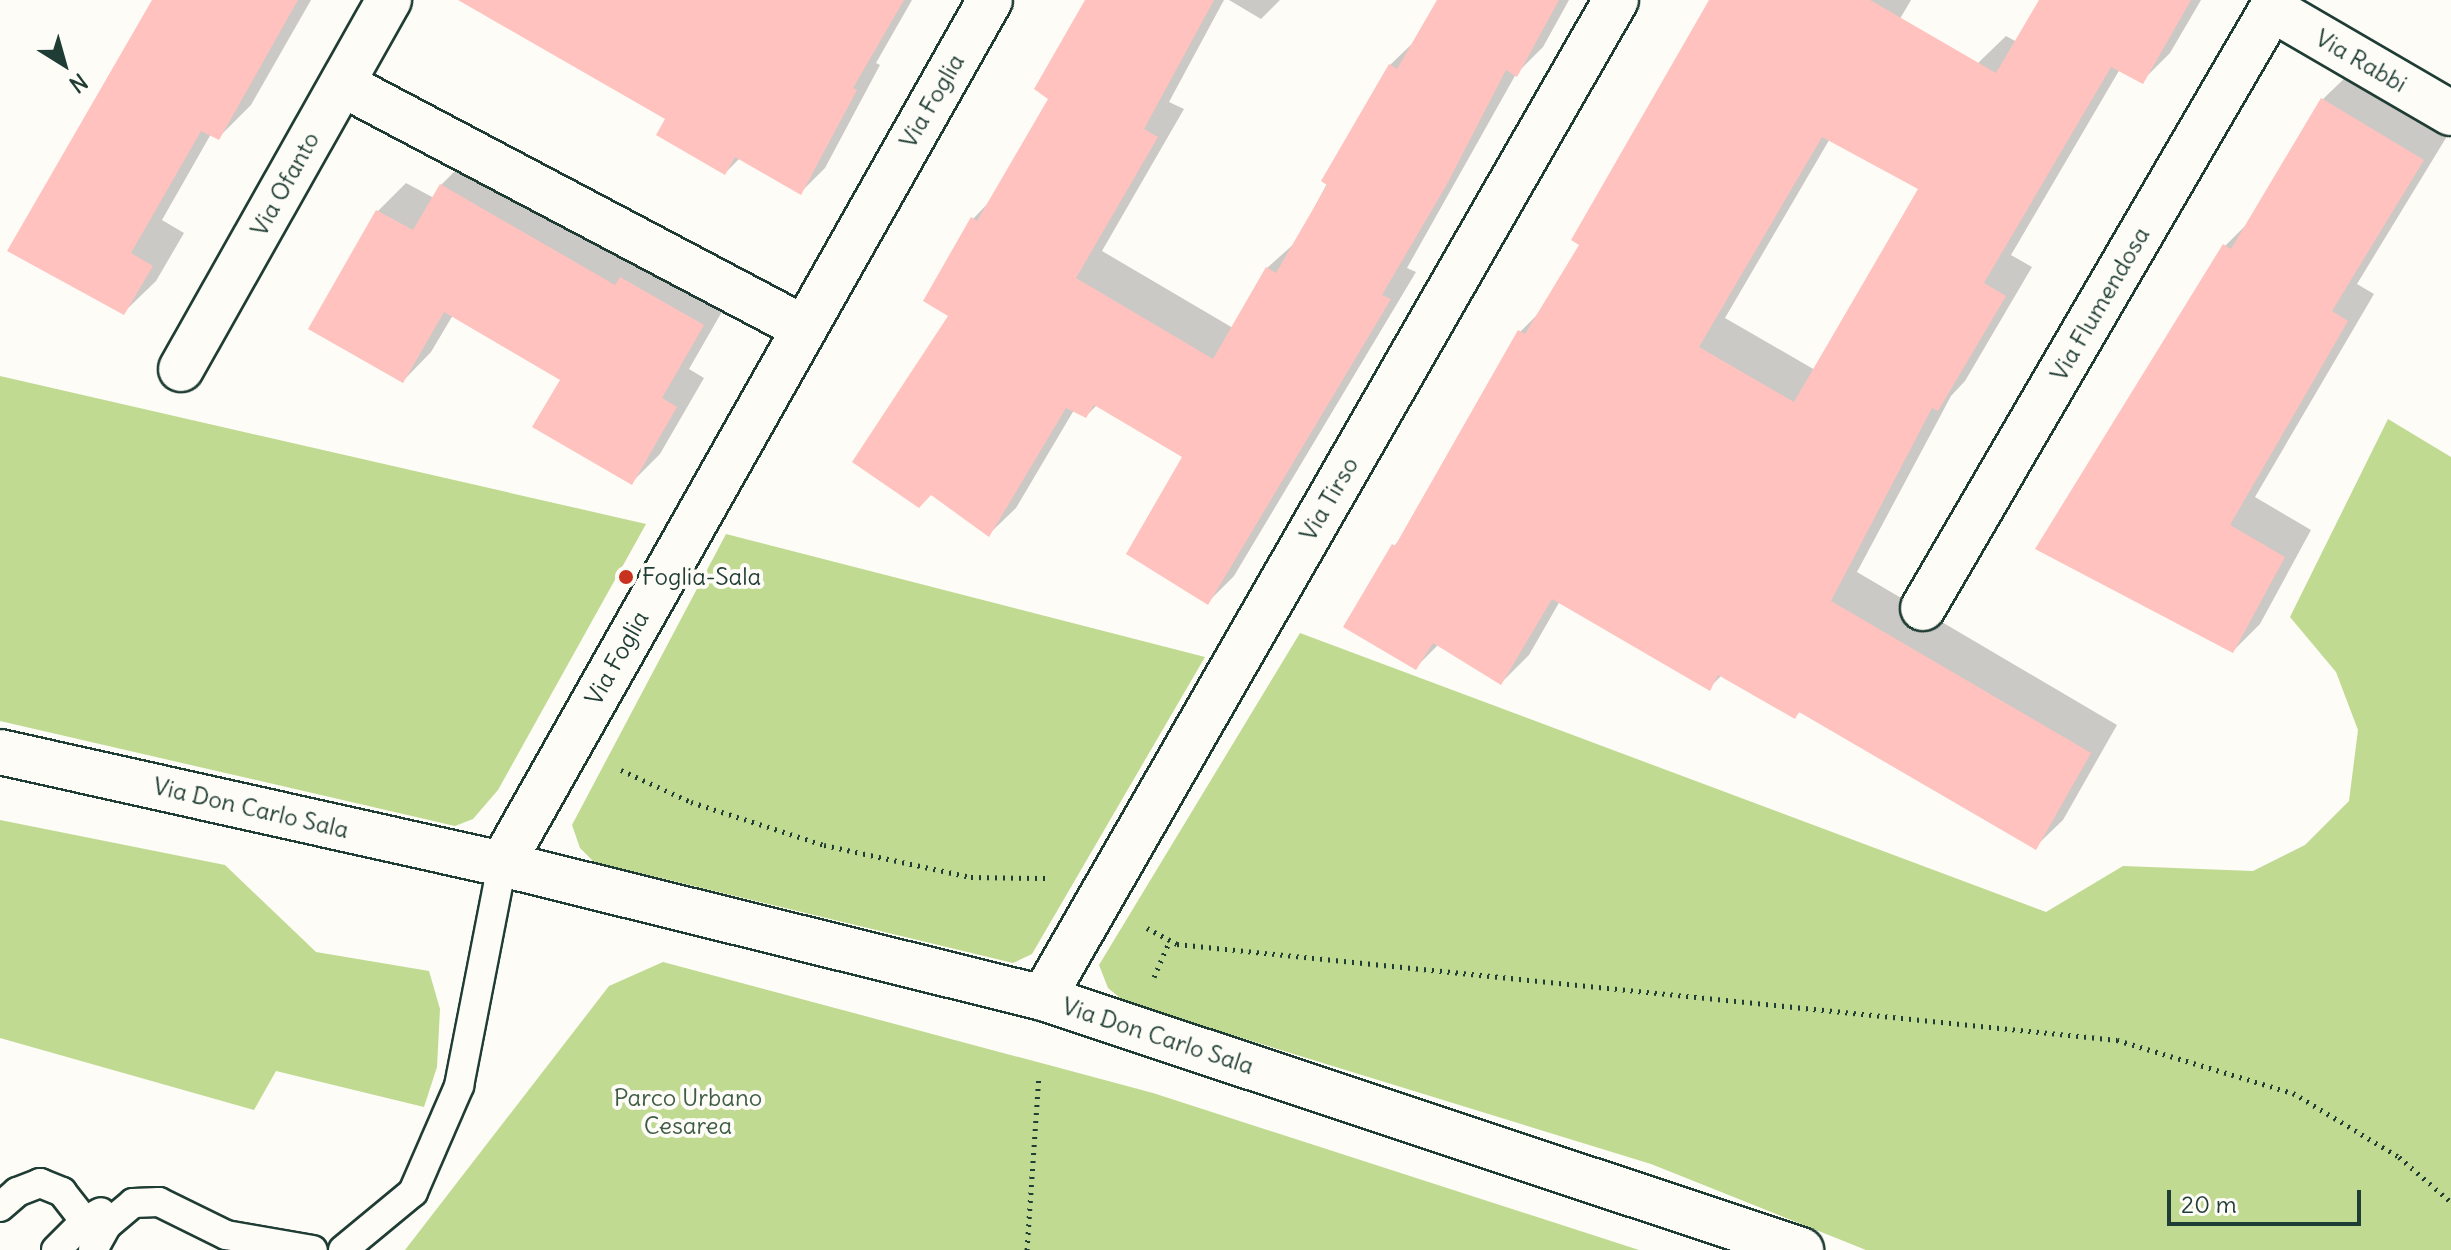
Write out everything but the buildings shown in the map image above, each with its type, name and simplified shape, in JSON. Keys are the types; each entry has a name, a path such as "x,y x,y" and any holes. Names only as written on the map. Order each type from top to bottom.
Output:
{"street":[{"name":"Via Ofanto","path":"181,369 389,0"},
{"name":"Via Foglia","path":"502,864 802,327 990,0"},
{"name":"Via Tirso","path":"1043,998 1616,0"},
{"name":"Via Rabbi","path":"2274,5 2451,113"},
{"name":"Via Flumendosa","path":"1923,608 2274,5"},
{"path":"342,84 802,327"},
{"name":"Via Don Carlo Sala","path":"0,752 502,864 1043,998 1801,1250"}],"lane":[{"path":"343,1250 413,1192 459,1086 502,864"},
{"path":"0,1207 17,1192 40,1183 62,1192 85,1221"},
{"path":"56,1250 85,1221 98,1213 133,1203 159,1202 226,1235 313,1250"},
{"path":"93,1250 107,1225 133,1203"}],"path":[{"path":"619,769 691,802 824,845 971,877 1058,878 1177,944 2117,1040 2293,1093 2399,1157 2451,1202"},
{"path":"1153,980 1170,940"},
{"path":"1027,1250 1039,1076"}],"green space":[{"path":"0,376 646,524 498,790 473,819 455,826 0,721"},
{"path":"2388,419 2451,457 2451,1250 1866,1250 1651,1164 1125,1002 1108,988 1099,965 1300,633 2046,912 2123,866 2253,871 2305,845 2349,801 2358,730 2336,672 2290,617"},
{"path":"726,534 1205,657 1032,954 1013,963 594,862 580,848 572,825"},
{"path":"0,820 225,865 316,952 429,971 440,1009 437,1067 424,1107 276,1071 254,1110 0,1038"},
{"name":"Parco Urbano Cesarea","path":"663,962 1153,1093 1639,1250 405,1250 609,986"}],"place":[{"name":"Foglia-Sala","path":"626,577"}]}
